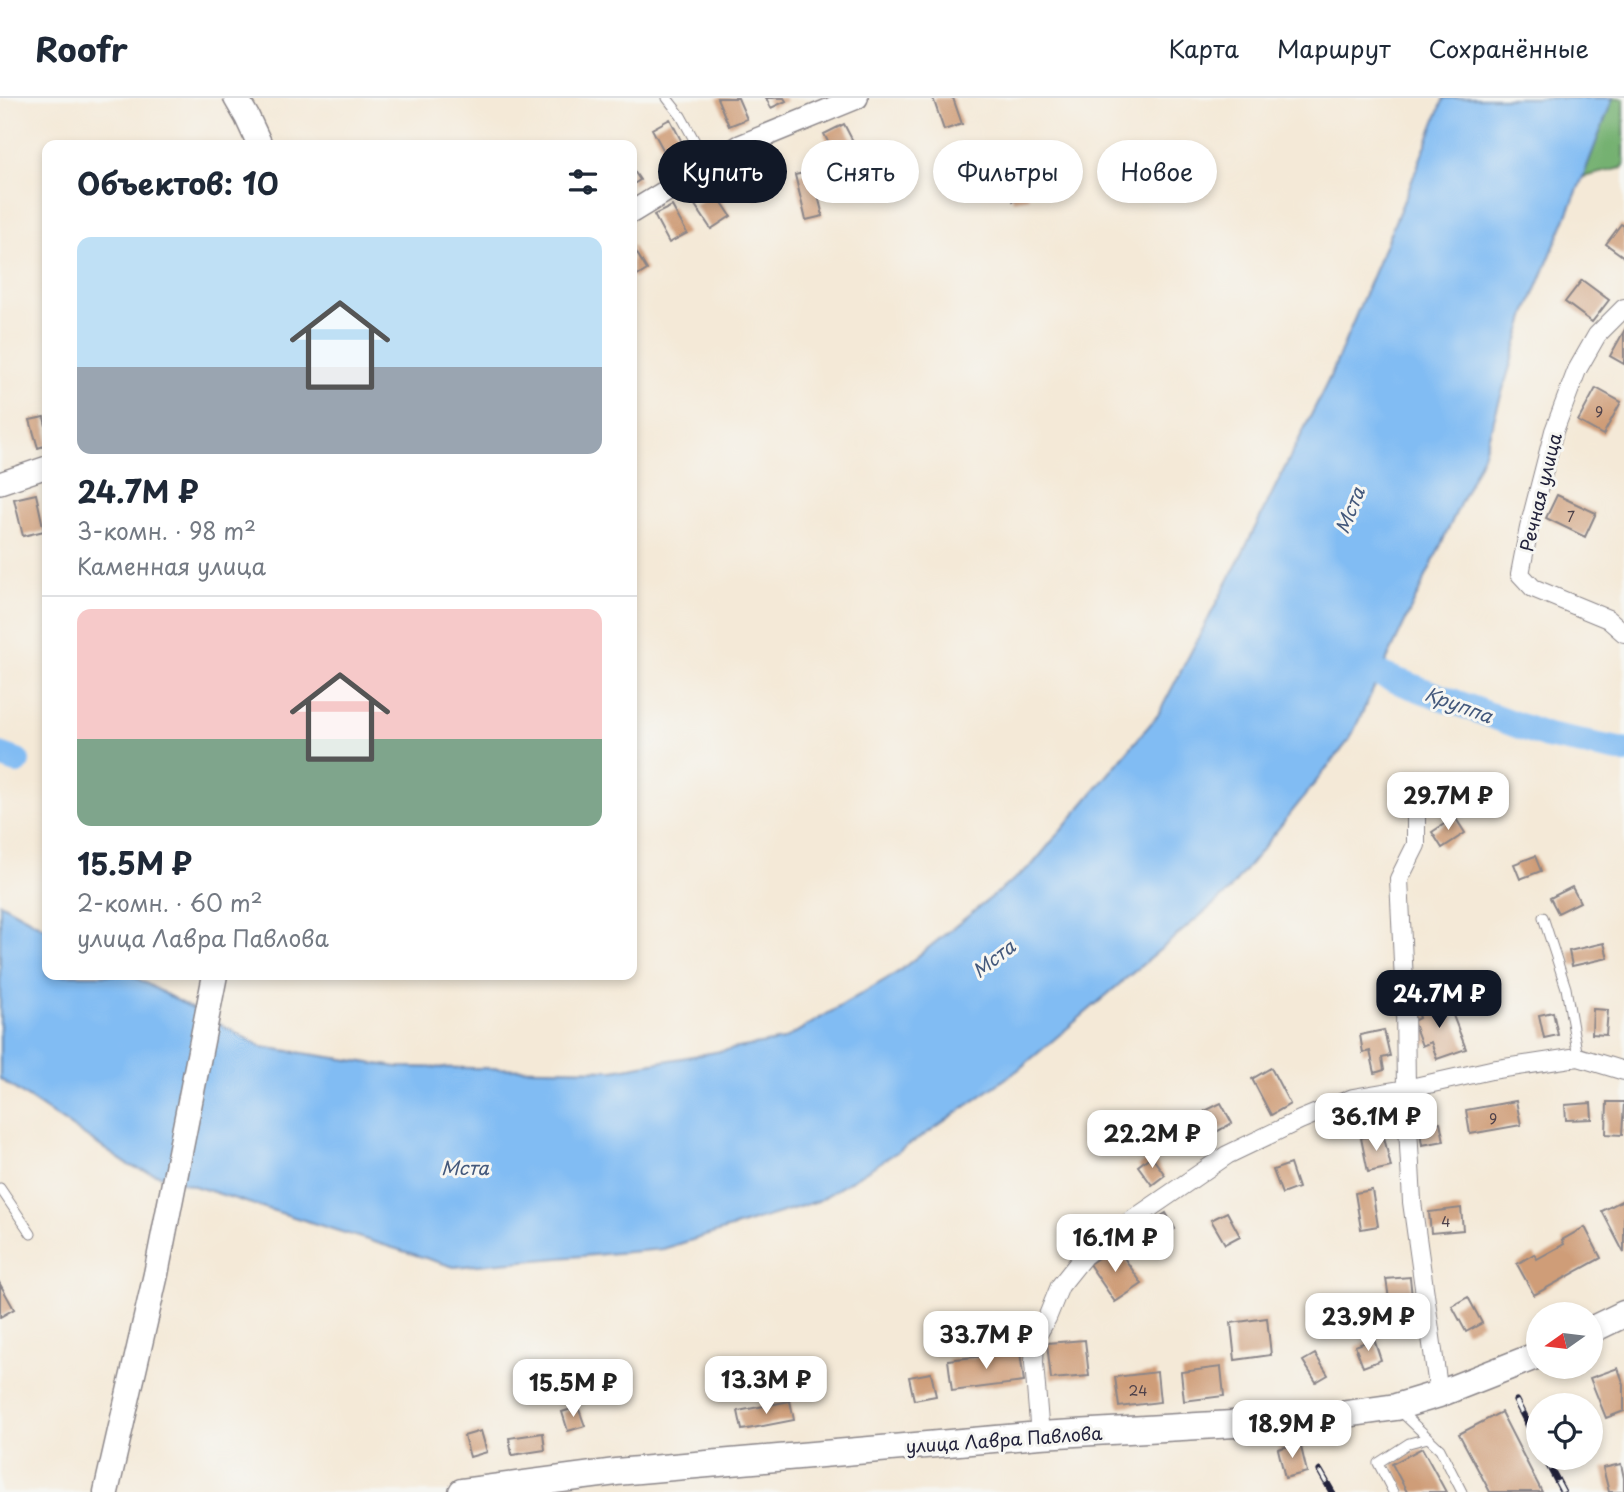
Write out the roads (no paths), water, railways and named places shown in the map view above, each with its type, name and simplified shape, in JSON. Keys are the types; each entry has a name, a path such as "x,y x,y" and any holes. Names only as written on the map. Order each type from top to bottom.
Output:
{"main road":[{"path":"236,98 258,140"},
{"path":"106,1492 156,1275 214,980"},
{"path":"1603,1324 1624,1314"},
{"name":"улица Лавра Павлова","path":"462,1492 616,1472 1040,1435 1304,1420 1396,1407 1439,1394 1526,1360"}],"street":[{"path":"755,140 857,98"},
{"path":"637,209 658,196"},
{"name":"Речная улица","path":"1624,308 1597,335 1577,370 1554,431 1520,574 1532,588 1608,619 1624,633"},
{"path":"0,483 42,469"},
{"path":"1416,785 1416,845 1399,879 1406,1089 1412,1202 1439,1394"},
{"path":"1040,1435 1034,1363 1035,1339 1060,1286 1084,1256 1108,1237 1227,1155 1353,1098 1491,1070 1578,1057 1624,1071"}],"lane":[{"path":"667,98 694,140"},
{"path":"1543,917 1566,988 1578,1057"},
{"path":"0,1188 31,1234"},
{"path":"1396,1407 1440,1449 1462,1492"},
{"path":"1393,1492 1378,1463 1409,1443 1428,1438"}],"water":[{"name":"Мста","path":"1444,98 1613,98 1526,314 1483,455 1350,739 1227,893 1018,1070 926,1134 818,1201 663,1249 454,1267 130,1166 0,1079 0,903 42,926 42,980 140,980 262,1047 397,1067 614,1070 783,1040 898,972 1033,864 1158,715 1331,375"}],"waterway":[{"name":"Круппа","path":"1346,662 1547,736 1624,751"},
{"path":"0,755 17,761"}],"railway":[{"path":"1516,1401 1526,1421"},
{"path":"1551,1470 1563,1492"},
{"path":"1320,1471 1332,1492"}]}
